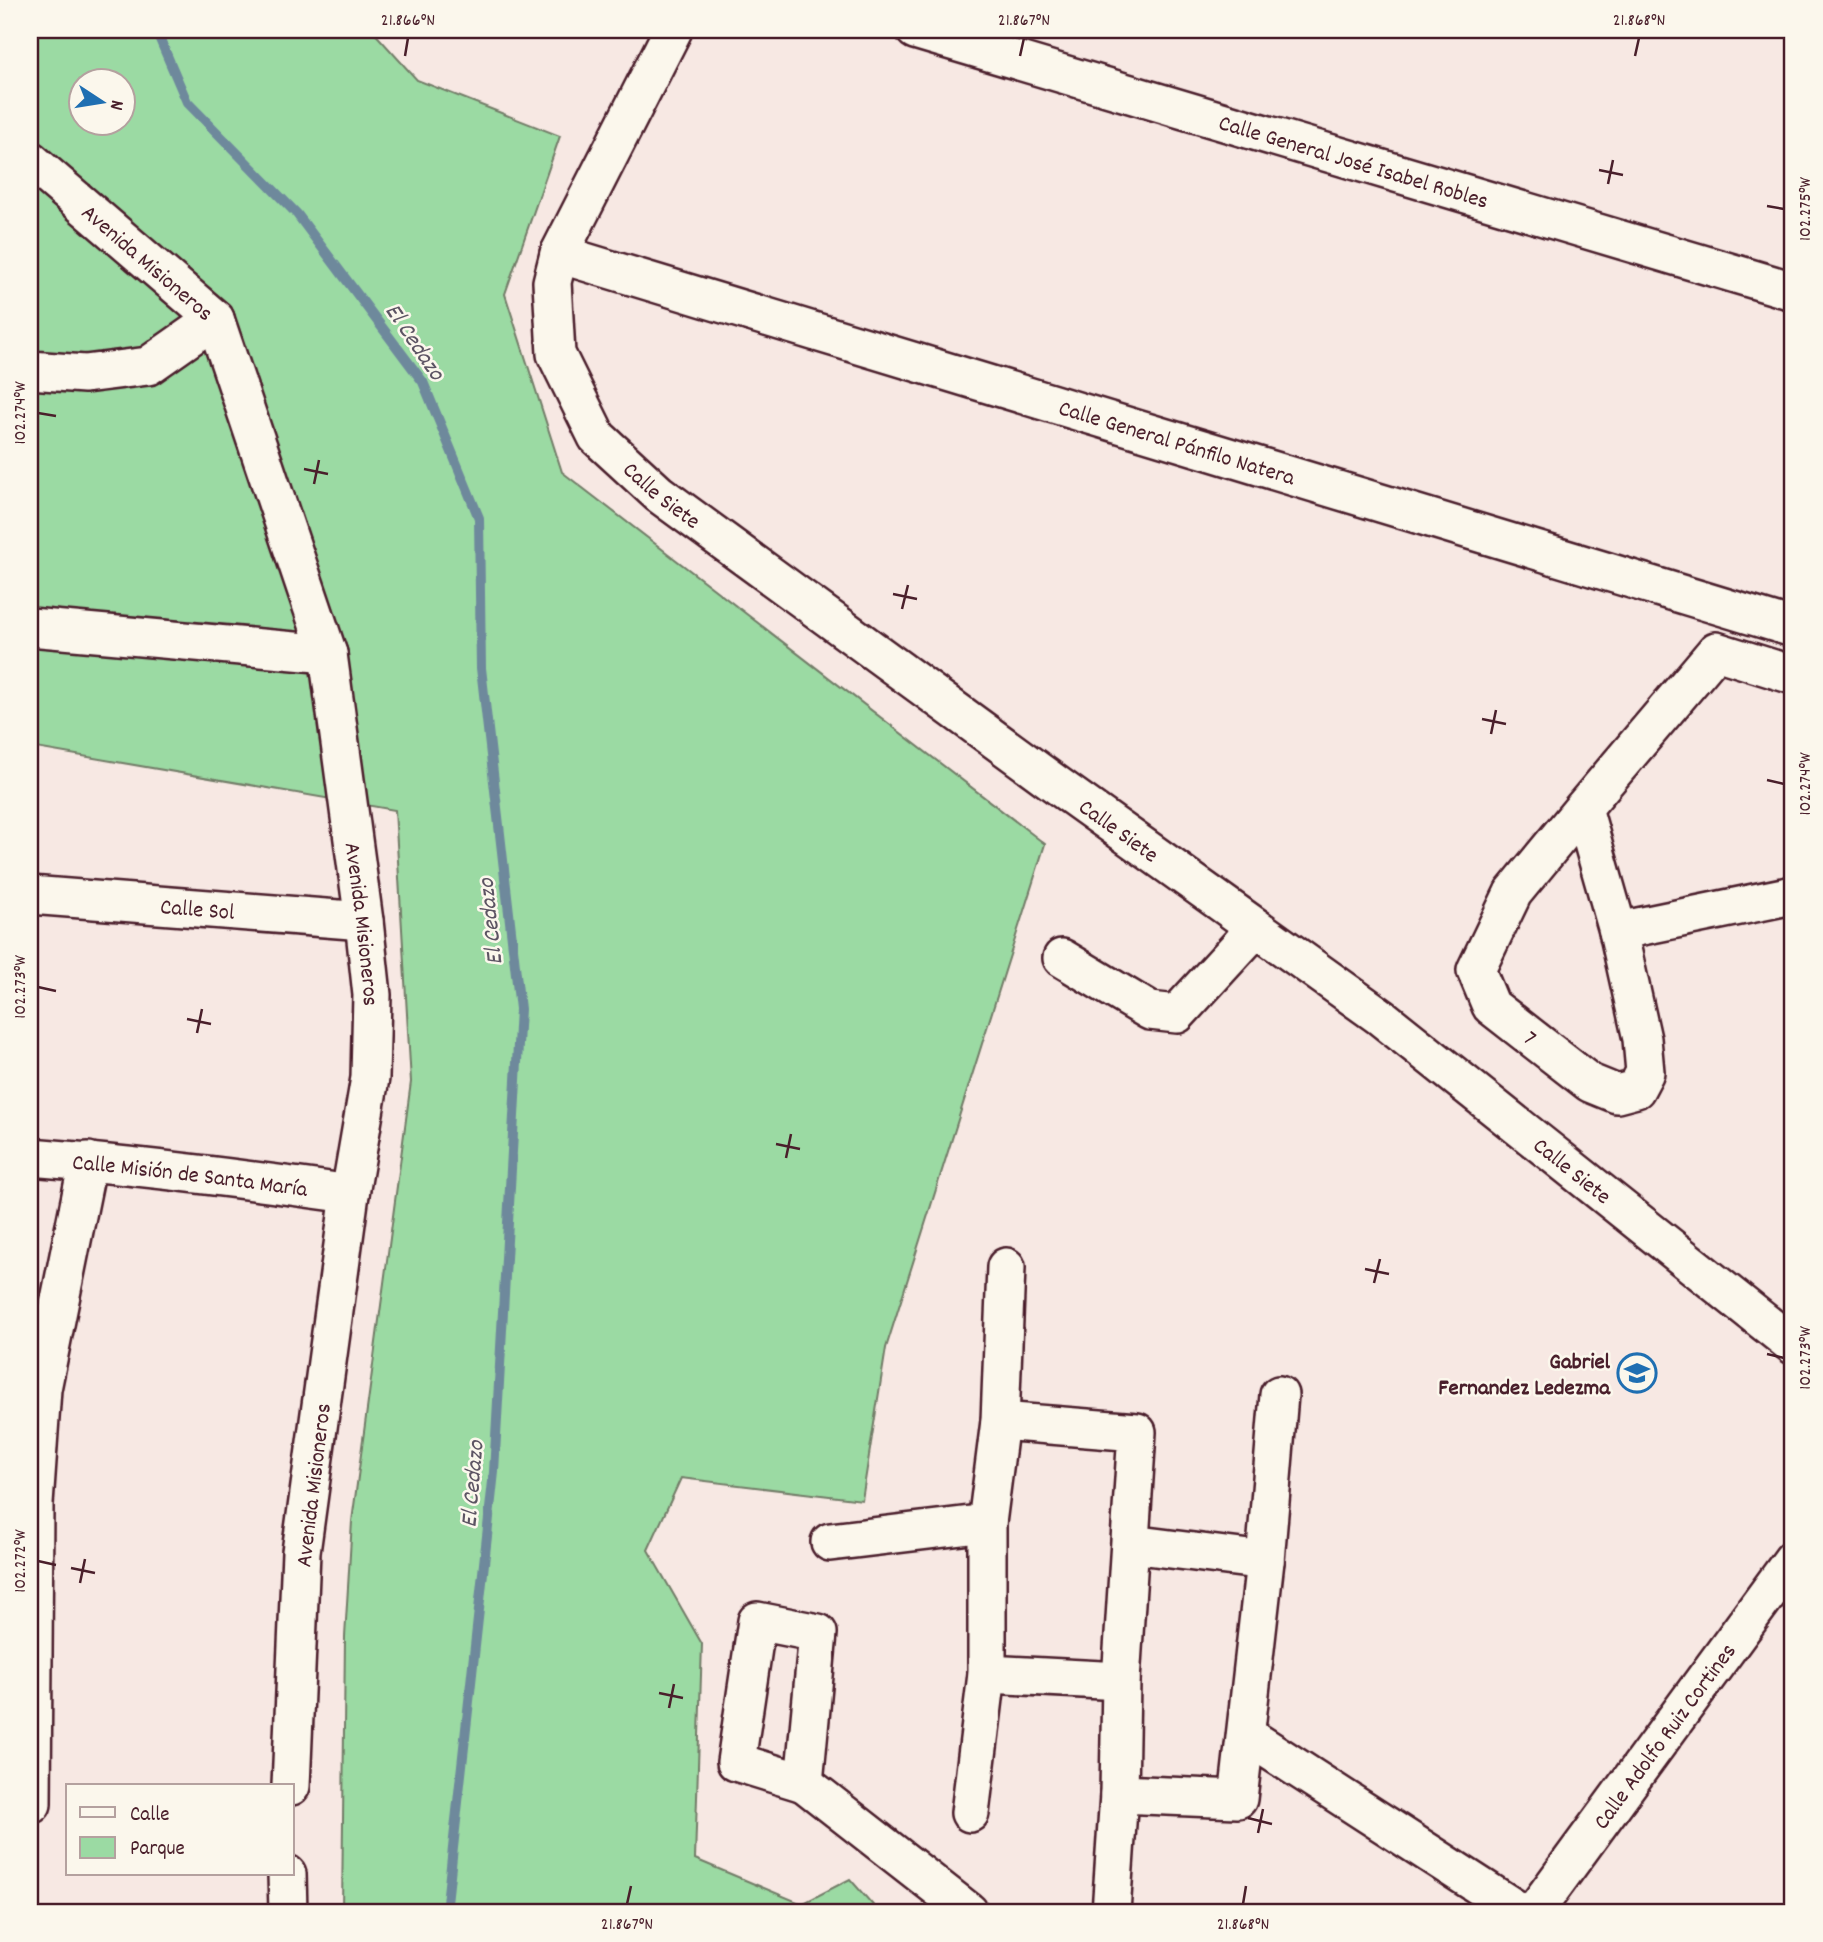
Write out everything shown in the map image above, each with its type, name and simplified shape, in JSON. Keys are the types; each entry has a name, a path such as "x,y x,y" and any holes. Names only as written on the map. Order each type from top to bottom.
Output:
{"street":[{"name":"Calle Siete","path":"673,30 559,254 552,282 555,354 597,437 659,495 1381,1017 1793,1345"},
{"name":"Calle General José Isabel Robles","path":"915,30 1793,291"},
{"name":"Avenida Misioneros","path":"30,160 215,319 328,654 372,995 370,1078 350,1194 302,1552 291,1784"},
{"name":"Calle General Pánfilo Natera","path":"559,254 1793,628"},
{"path":"30,370 85,374 149,366 215,319"},
{"path":"30,626 328,654"},
{"name":"7","path":"1583,808 1618,931 1642,1040 1645,1072 1636,1089 1617,1094 1590,1083 1491,1006 1476,970 1513,893 1583,808 1716,651 1793,675"},
{"name":"Calle Sol","path":"30,895 364,921"},
{"path":"1618,931 1793,895"},
{"path":"1062,958 1150,1011 1177,1014 1256,928"},
{"name":"Calle Misión de Santa María","path":"30,1157 215,1175 350,1194"},
{"path":"32,1804 34,1504 43,1389 88,1161"},
{"path":"970,1813 987,1674 987,1523 1000,1421 1006,1267"},
{"path":"1119,1794 1238,1799 1265,1561 1279,1395"},
{"path":"1000,1421 1137,1432 1121,1681 1119,1794 1111,1912"},
{"path":"830,1542 987,1523"},
{"path":"1131,1544 1265,1561"},
{"name":"Calle Adolfo Ruiz Cortines","path":"1535,1912 1793,1559"},
{"path":"987,1674 1121,1681"},
{"path":"1246,1735 1520,1912"},
{"path":"804,1783 969,1912"},
{"path":"288,1876 288,1912"}],"green space":[{"path":"30,30 372,30 417,80 560,136 505,294 562,472 1045,844 886,1348 862,1500 681,1478 648,1550 702,1644 695,1859 802,1904 850,1879 879,1912 342,1912 345,1637 352,1521 411,1082 395,810 30,747"}],"waterway":[{"name":"El Cedazo","path":"156,30 187,102 297,214 423,382 479,518 481,668 520,1009 494,1472 446,1912"}],"place":[{"name":"Gabriel Fernandez Ledezma","path":"1637,1373"}]}
